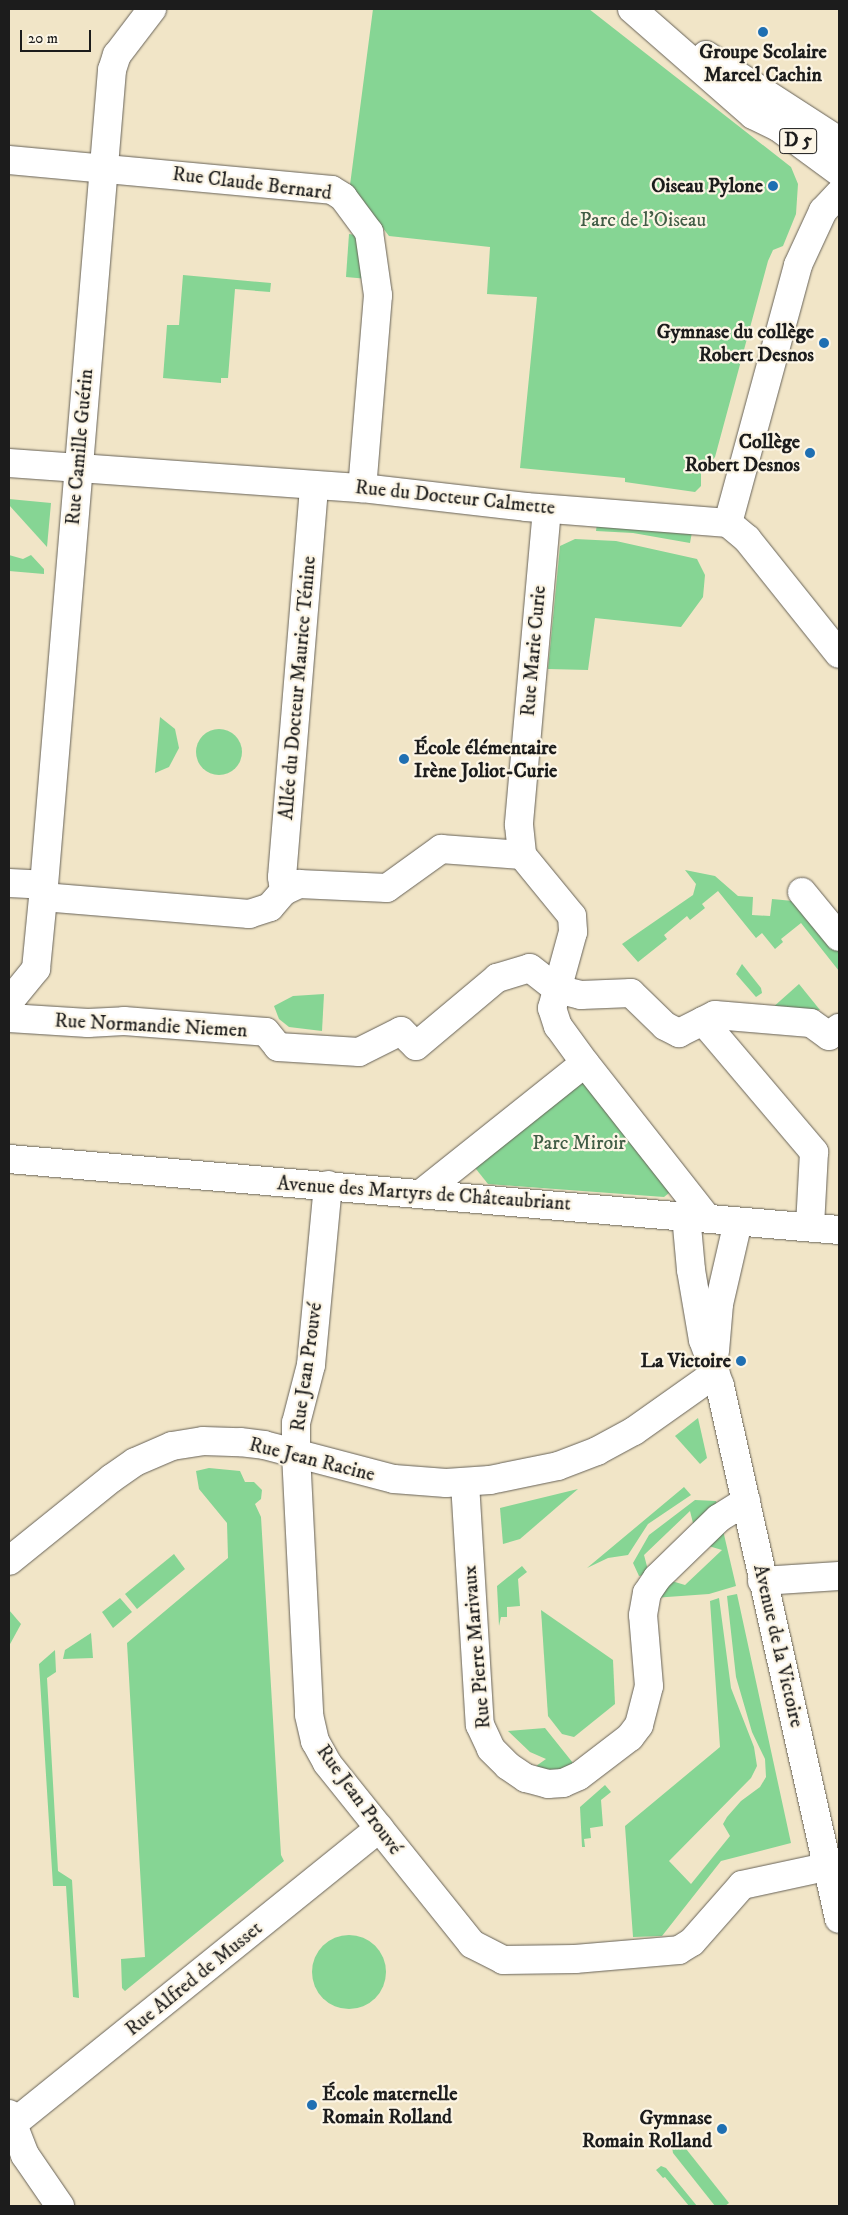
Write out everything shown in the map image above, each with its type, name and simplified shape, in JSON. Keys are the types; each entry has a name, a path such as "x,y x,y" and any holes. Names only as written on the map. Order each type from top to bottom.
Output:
{"street":[{"name":"Rue Camille Guérin","path":"9,1002 36,969 112,70 117,55 152,9"},
{"name":"D 5","path":"632,9 754,115 778,127 839,172"},
{"name":"D 5","path":"639,9 839,141"},
{"name":"Rue Claude Bernard","path":"9,160 103,167 332,190 354,208 370,232 378,295 362,488"},
{"path":"839,194 823,211 798,265 728,523 747,539 839,654"},
{"name":"Rue du Docteur Calmette","path":"9,463 362,488 547,509 728,523"},
{"name":"Allée du Docteur Maurice Ténine","path":"284,891 282,877 314,485"},
{"name":"Rue Marie Curie","path":"522,855 519,825 547,509"},
{"path":"9,883 43,891 248,914 270,907 284,891 306,884 387,888 441,849 522,855 572,916 573,932 552,1008 555,1020 697,1216"},
{"path":"802,892 839,937"},
{"name":"Rue Normandie Niemen","path":"9,1018 88,1023 124,1021 266,1032 278,1046 359,1052 401,1031 416,1046 497,978 530,968 556,989 581,994 631,993 665,1026 679,1033 715,1015 811,1023 830,1036 839,1028"},
{"path":"703,1021 814,1152 810,1228"},
{"path":"422,1193 585,1063"},
{"name":"Avenue des Martyrs de Châteaubriant","path":"9,1159 697,1216 738,1222 839,1230"},
{"name":"Rue Jean Prouvé","path":"328,1185 311,1365 296,1423 296,1454 311,1728 327,1763 472,1944 487,1955 511,1962 679,1950 692,1942 742,1885 833,1865"},
{"name":"Avenue de la Victoire","path":"697,1216 691,1270 703,1340 716,1373 746,1501 762,1581 833,1865 839,1919"},
{"name":"Avenue de la Victoire","path":"716,1373 714,1338 719,1304 738,1222"},
{"name":"Rue Jean Racine","path":"9,1561 112,1478 158,1450 188,1442 218,1440 264,1445 394,1479 465,1483 541,1470 597,1451 634,1431 716,1373"},
{"name":"Rue Pierre Marivaux","path":"465,1483 480,1725 490,1749 508,1766 526,1778 548,1784 563,1783 579,1776 630,1737 639,1725 649,1686 644,1615 648,1593 657,1578 720,1518 746,1501"},
{"path":"762,1581 839,1576"},
{"name":"Rue Alfred de Musset","path":"10,2122 379,1828"},
{"path":"10,2122 34,2171 60,2206"}],"green space":[{"name":"Parc de l'Oiseau","path":"373,9 589,9 791,167 798,184 796,214 783,246 773,250 768,261 715,457 701,472 701,486 695,492 625,482 625,478 520,468 537,297 487,294 490,247 389,236 350,185"},
{"path":"349,234 361,236 368,279 346,277"},
{"path":"183,275 271,283 270,292 235,289 228,378 221,378 221,383 163,378 167,325 179,325"},
{"path":"9,499 51,503 47,547 9,505"},
{"path":"597,523 692,532 690,543 633,533 596,531"},
{"path":"575,539 616,541 697,559 705,575 703,597 681,627 595,618 588,670 548,669 560,546"},
{"path":"9,555 23,559 31,555 44,569 44,574 9,571"},
{"path":"160,717 175,729 179,748 169,767 155,773"},
{"path":"214,729 224,729 238,739 242,752 238,765 232,771 224,775 214,775 200,765 196,757 196,747 206,733"},
{"path":"685,870 715,876 738,896 753,897 752,915 770,916 772,899 793,901 839,948 839,971 801,923 781,939 783,942 775,949 762,933 756,938 718,891 702,904 705,908 690,920 687,916 664,935 667,939 638,962 622,944 693,895 696,884"},
{"path":"742,964 761,988 762,993 756,997 736,974"},
{"path":"799,984 820,1010 771,1009"},
{"path":"324,994 322,1031 289,1027 279,1019 274,1006 293,996"},
{"name":"Parc Miroir","path":"587,1076 674,1189 664,1197 488,1184 472,1164"},
{"path":"698,1418 707,1458 700,1464 675,1436"},
{"path":"209,1468 240,1471 245,1482 254,1482 262,1490 261,1499 255,1504 261,1517 281,1855 284,1861 125,1991 122,1988 121,1959 145,1957 127,1643 228,1558 227,1523 199,1489 196,1471"},
{"path":"684,1487 691,1495 648,1524 628,1555 608,1558 587,1568"},
{"path":"578,1489 520,1539 503,1544 500,1508"},
{"path":"695,1500 716,1501 719,1511 695,1531 690,1511 644,1555 649,1574 639,1576 633,1563 649,1535"},
{"path":"722,1526 736,1586 709,1594 653,1598 665,1579 685,1585 722,1550 702,1544"},
{"path":"174,1554 185,1569 137,1609 125,1594"},
{"path":"522,1566 527,1572 518,1579 520,1606 507,1607 507,1617 501,1617 499,1626 497,1586"},
{"path":"737,1594 791,1843 721,1861 662,1936 633,1937 625,1826 720,1747 710,1601 719,1598 731,1688 754,1747 757,1766 751,1778 669,1861 691,1884 730,1836 723,1824 727,1817 741,1801 760,1787 766,1777 765,1759 752,1732 736,1677 727,1596"},
{"path":"120,1598 132,1612 113,1628 102,1612"},
{"path":"9,1610 21,1624 9,1646"},
{"path":"541,1610 613,1660 615,1704 574,1737 562,1734 548,1716"},
{"path":"91,1633 93,1658 63,1659 65,1650"},
{"path":"55,1650 56,1672 47,1678 58,1871 72,1880 79,1998 73,1997 66,1886 53,1886 39,1664"},
{"path":"545,1728 577,1768 573,1771 529,1771 546,1759 530,1752 508,1731"},
{"path":"605,1785 611,1792 601,1800 603,1826 590,1828 591,1838 584,1839 585,1847 582,1847 580,1807"},
{"path":"349,1935 363,1938 375,1946 383,1958 386,1972 383,1986 375,1998 363,2006 349,2009 335,2006 323,1998 315,1986 312,1972 315,1958 323,1946 335,1938"},
{"path":"679,2140 729,2203 725,2206 715,2206 673,2153 672,2147"},
{"path":"661,2166 666,2168 697,2206 689,2206 665,2177 663,2178 656,2170"}],"place":[{"name":"Groupe Scolaire Marcel Cachin","path":"763,32"},
{"name":"Oiseau Pylone","path":"773,186"},
{"name":"Gymnase du collège Robert Desnos","path":"824,343"},
{"name":"Collège Robert Desnos","path":"810,453"},
{"name":"École élémentaire Irène Joliot-Curie","path":"404,759"},
{"name":"La Victoire","path":"741,1361"},
{"name":"École maternelle Romain Rolland","path":"312,2105"},
{"name":"Gymnase Romain Rolland","path":"722,2129"}]}
